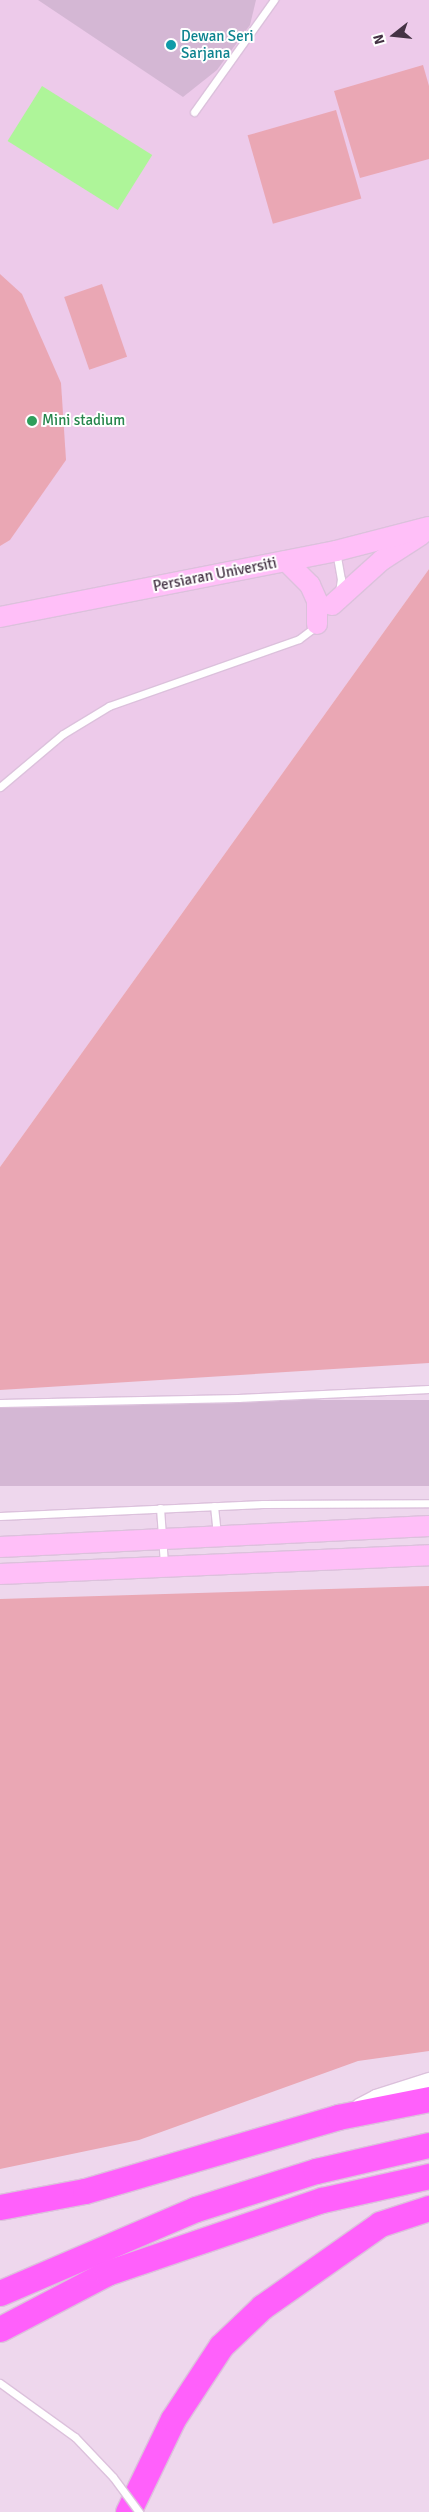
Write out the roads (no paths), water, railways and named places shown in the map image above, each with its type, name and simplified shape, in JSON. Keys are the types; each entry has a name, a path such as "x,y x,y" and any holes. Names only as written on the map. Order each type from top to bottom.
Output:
{"highway":[{"path":"0,2206 85,2191 338,2117 429,2099"},
{"path":"0,2293 196,2209 316,2171 429,2145"},
{"path":"0,2329 108,2273 322,2200 429,2176"},
{"path":"128,2512 173,2419 221,2346 262,2307 380,2224 429,2208"}],"street":[{"name":"Persiaran Universiti","path":"0,617 336,551 429,528"},
{"path":"332,605 382,560 429,528"},
{"path":"286,561 310,585 317,601 317,624"},
{"path":"0,1547 429,1526"},
{"path":"0,1574 429,1555"},
{"path":"338,2117 376,2096 429,2080"}],"lane":[{"path":"194,112 274,0"},
{"path":"0,787 63,734 109,706 299,639 317,624 332,605 340,590 341,579 336,551"},
{"path":"0,1403 238,1398 429,1389"},
{"path":"0,1516 214,1506 429,1504"},
{"path":"214,1506 216,1535"},
{"path":"160,1508 164,1567"},
{"path":"0,2383 74,2436 114,2477 139,2512"}],"place":[{"name":"Dewan Seri Sarjana","path":"171,45"},
{"name":"Mini stadium","path":"32,421"}]}
